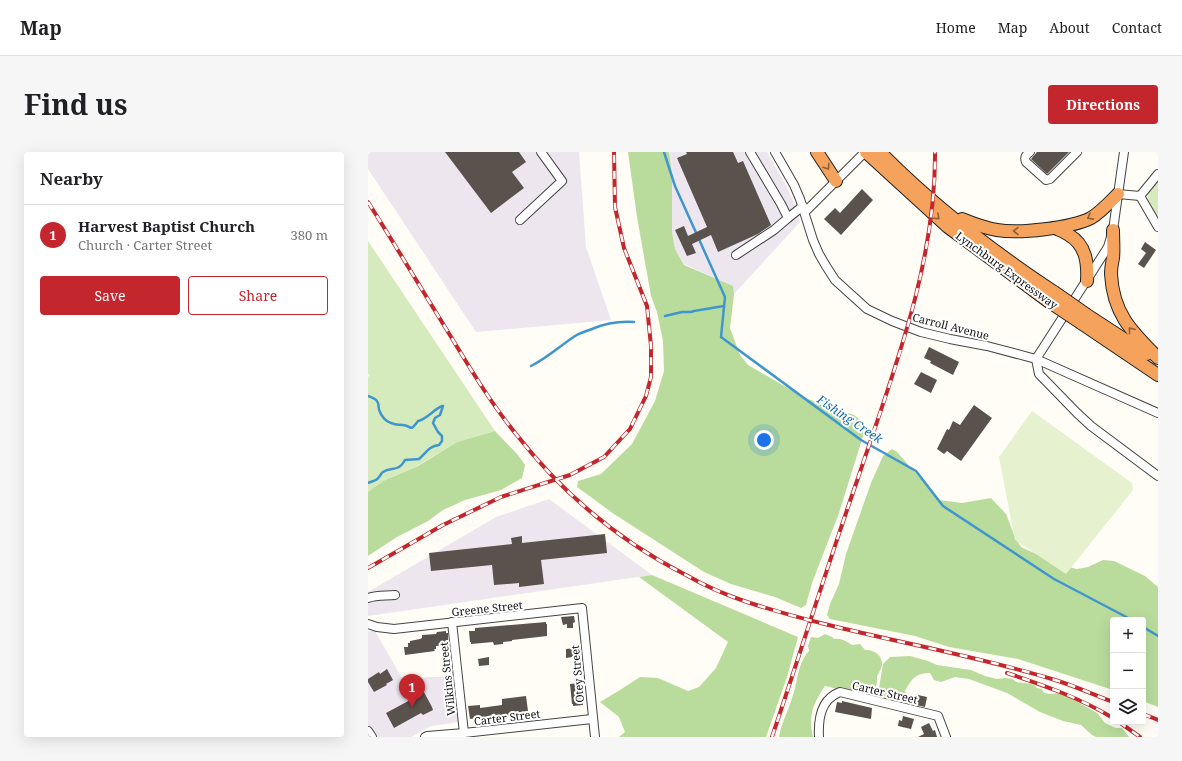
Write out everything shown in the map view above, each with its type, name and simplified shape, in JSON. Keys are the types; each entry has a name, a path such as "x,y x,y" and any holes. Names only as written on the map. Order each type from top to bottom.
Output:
{"highway":[{"path":"817,152 836,181"},
{"name":"Lynchburg Expressway","path":"865,152 881,157 947,213 1000,254 1051,297"},
{"name":"Lynchburg Expressway","path":"881,157 948,227 1084,319 1158,375"},
{"path":"947,213 979,227 999,231 1055,228 1081,222 1092,217 1118,194"},
{"path":"1055,228 1076,240 1083,250 1087,259 1087,281"},
{"path":"1113,230 1113,257 1111,272 1114,293 1119,308 1126,324 1158,358"},
{"name":"Lynchburg Expressway","path":"1084,319 1158,362"}],"street":[{"path":"520,220 562,181 541,152"},
{"path":"750,152 788,218"},
{"name":"Carroll Avenue","path":"775,152 794,185 804,209 819,254 826,266 835,280 867,309 892,322 921,332 987,346 1036,359 1158,413"},
{"path":"736,254 774,230 788,218 804,209 836,181 865,152"},
{"path":"1030,152 1026,156 1026,162 1046,180 1050,179 1078,152"},
{"path":"1124,152 1113,230 1108,247 1036,359 1039,374 1077,413 1091,426 1158,476"},
{"path":"1140,196 1158,174"},
{"path":"1118,194 1140,196"},
{"path":"1140,196 1158,226"},
{"path":"368,598 371,596 395,595"},
{"name":"Greene Street","path":"368,624 377,627 394,629 582,608"},
{"name":"Otey Street","path":"582,608 594,737"},
{"name":"Wilkins Street","path":"452,622 464,733"},
{"name":"Carter Street","path":"819,737 818,728 824,706 828,699 840,692 938,716 946,737"},
{"name":"Carter Street","path":"425,737 592,718"},
{"path":"368,731 372,737"}],"shaded area":[{"path":"368,152 579,152 586,247 611,320 476,332 368,169"},
{"path":"669,152 767,152 787,187 796,207 800,222 734,294 732,286 684,264 675,249 672,232 672,173"},
{"path":"549,499 652,575 368,616 368,592 496,517"},
{"path":"368,631 375,631 407,687 426,677 454,677 460,722 431,726 411,737 368,737"}],"green space":[{"path":"628,152 669,152 672,173 672,232 675,249 684,265 733,286 734,294 730,328 740,355 748,365 805,398 854,415 863,422 864,433 839,513 812,583 806,605 801,608 775,597 731,584 704,572 614,514 577,487 578,481 601,474 632,444 655,401 664,371 663,341 657,312 651,296 637,217"},
{"path":"1158,180 1158,219 1150,205 1148,194"},
{"path":"368,241 495,431 457,442 417,466 383,481 368,492 368,377 370,375 368,374"},
{"path":"1032,411 1132,483 1133,490 1066,574 1015,540 999,457"},
{"path":"495,431 518,455 525,465 522,478 501,490 465,500 443,510 428,521 397,537 368,556 368,492 383,481 418,466 457,442"},
{"path":"892,449 897,452 939,500 962,503 991,498 1006,514 1015,537 1021,547 1060,565 1077,569 1088,567 1103,560 1114,561 1145,576 1158,587 1158,707 1146,702 1146,617 1110,617 1110,689 1018,659 949,647 915,636 830,619 827,615 839,584 846,554 871,483 883,456"},
{"path":"652,575 798,637 787,677 766,737 619,737 625,732 619,717 600,702 640,677 658,678 688,691 699,687 716,668 728,642 639,577"},
{"path":"825,634 834,639 843,640 852,645 860,644 865,650 875,652 879,656 882,665 877,677 876,687 865,692 857,693 841,691 825,686 817,698 811,716 813,737 779,737 781,727 794,692 800,667 809,651 808,646 811,637 818,638"},
{"path":"910,656 937,665 971,670 997,679 1013,679 1016,682 1032,684 1037,688 1042,689 1044,693 1059,693 1097,713 1105,723 1116,728 1122,728 1129,737 1096,737 1081,725 1063,721 1040,712 1007,693 969,679 955,677 941,682 934,680 930,673 921,674 912,680 905,691 908,699 905,704 878,694 883,664 890,657"}],"building":[{"path":"445,152 519,152 526,162 512,172 524,188 491,213"},
{"path":"686,152 733,152 738,163 743,161 771,225 758,234 718,252 711,235 692,244 696,253 687,256 675,230 684,226 688,236 707,227 677,158 687,154"},
{"path":"1037,152 1069,152 1047,174 1031,159"},
{"path":"862,189 873,200 841,235 824,219 835,208 840,213"},
{"path":"1145,242 1156,250 1144,268 1138,264 1146,253 1141,249"},
{"path":"929,347 959,362 953,375 930,363 931,361 924,358"},
{"path":"921,372 937,380 931,393 914,384"},
{"path":"974,405 992,418 961,461 947,451 944,454 937,449 947,429 949,430 953,421 960,425"},
{"path":"605,534 607,553 541,560 544,584 519,587 519,583 494,585 492,565 431,571 429,553 512,544 511,538 522,536 522,543"},
{"path":"574,616 575,622 573,623 573,628 567,628 567,624 563,625 561,617"},
{"path":"546,622 547,636 512,640 503,642 503,644 494,645 493,642 471,644 470,642 469,631 475,631 475,628"},
{"path":"446,631 446,633 448,633 448,645 436,646 436,649 434,649 435,651 405,655 404,647 408,647 408,643 410,643 410,641 422,638 422,635 436,634 437,632"},
{"path":"566,649 578,649 579,655 566,658"},
{"path":"489,657 489,665 479,666 478,659"},
{"path":"387,669 393,680 374,692 368,682 368,679"},
{"path":"419,683 433,710 423,715 421,713 394,728 386,713 412,699 407,690"},
{"path":"580,683 583,705 573,706 570,684"},
{"path":"918,695 927,697 925,707 916,705"},
{"path":"526,696 528,711 512,713 512,716 470,719 468,706 480,705 480,708 502,705 502,699"},
{"path":"842,701 872,708 871,719 835,712 837,702 842,703"},
{"path":"903,716 914,719 911,729 898,726 899,720 902,721"},
{"path":"929,723 933,731 935,730 937,737 918,737 924,734 921,727"}],"waterway":[{"name":"Fishing Creek","path":"664,152 675,186 725,297 721,337 861,440 916,471 943,506 1054,579 1126,617"},
{"path":"665,316 724,306"},
{"path":"531,366 581,333 607,324 634,322"},
{"path":"368,396 374,398 378,404 379,411 387,421 411,428 418,421 442,406"},
{"path":"368,483 377,479 386,470 400,467 405,460 419,459 430,448 439,445 442,441 442,436 433,423 435,418 440,415 443,406"},
{"name":"Fishing Creek","path":"1146,629 1158,636"}],"railway":[{"path":"368,568 443,525 501,497 570,475 604,457 630,429 646,396 651,377 651,346 647,306 624,248 615,207 614,152"},
{"path":"772,737 885,399 910,318 928,235 933,194 935,152"},
{"path":"368,202 487,395 506,421 534,456 572,496 593,514 638,547 661,562 701,583 747,602 824,624 1017,669 1062,682 1110,701"},
{"path":"1007,673 1048,687 1110,716"},
{"path":"1146,715 1158,720"},
{"path":"1123,725 1140,737"}],"place":[{"name":"Harvest Baptist Church","path":"412,707"}]}
